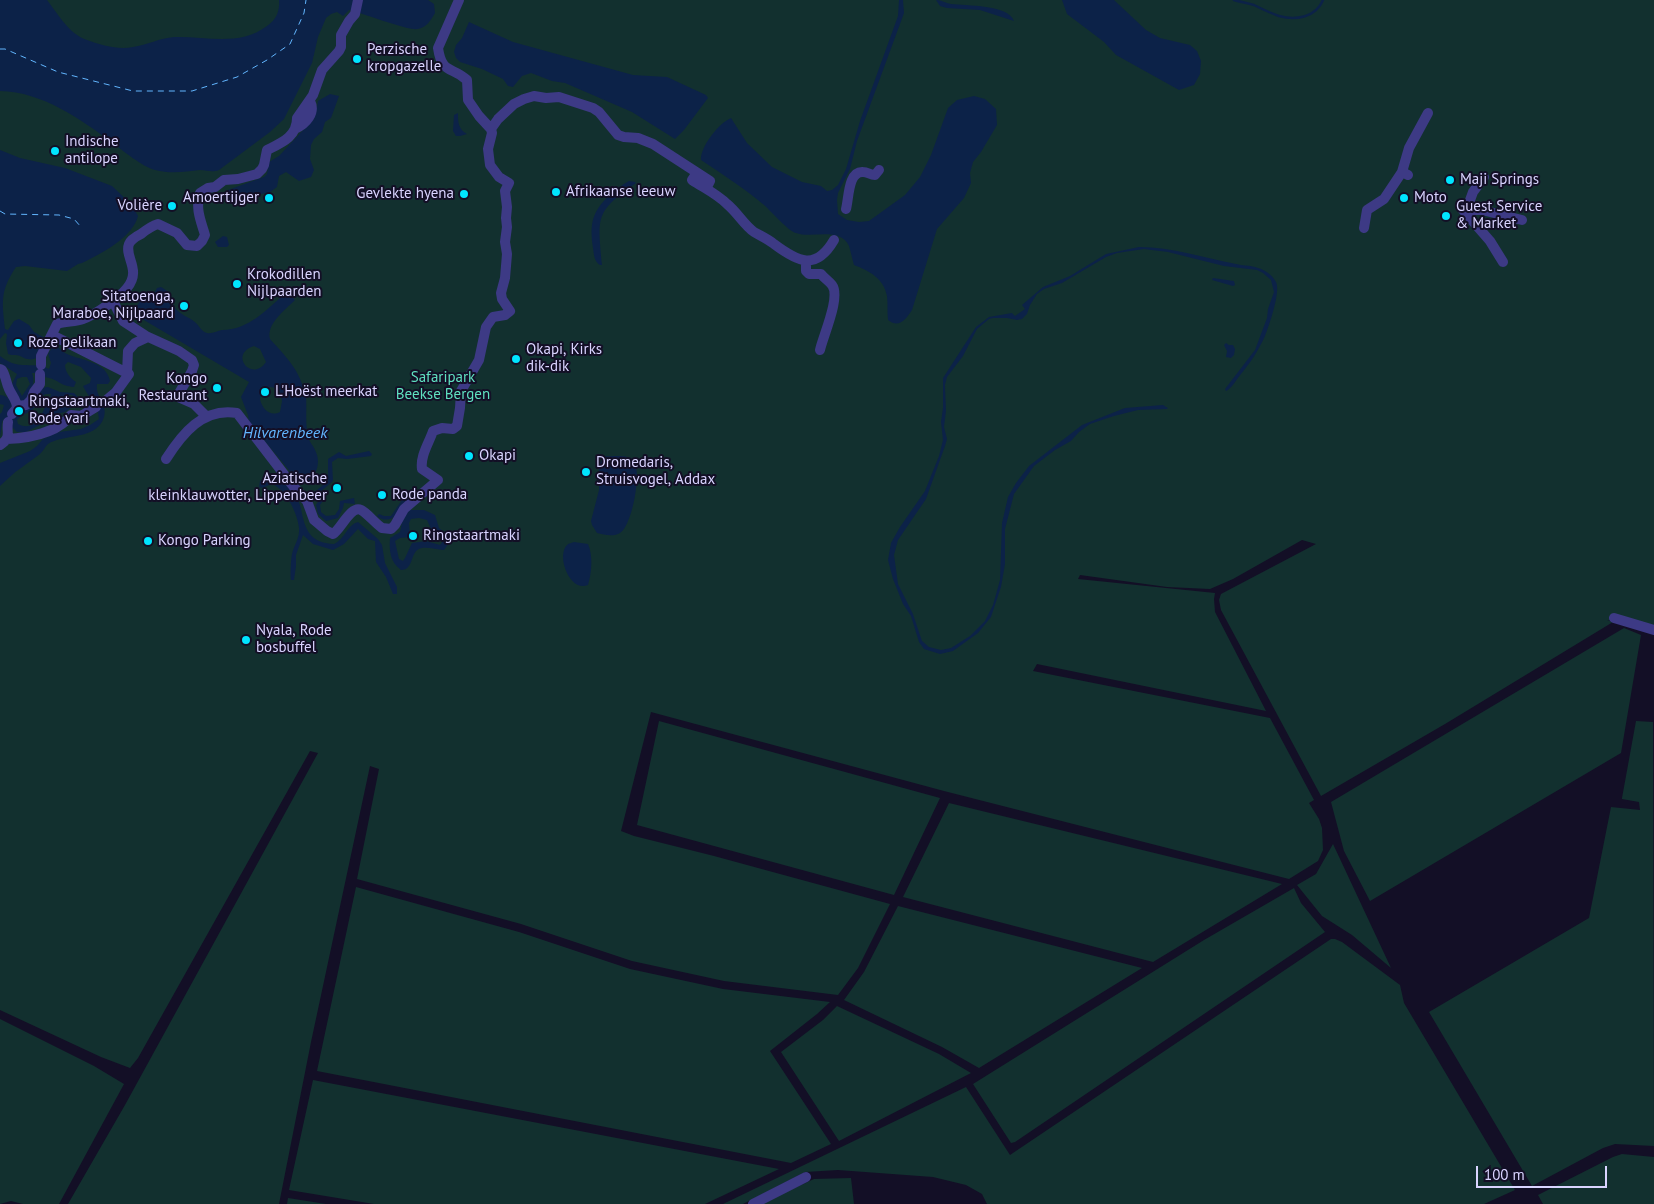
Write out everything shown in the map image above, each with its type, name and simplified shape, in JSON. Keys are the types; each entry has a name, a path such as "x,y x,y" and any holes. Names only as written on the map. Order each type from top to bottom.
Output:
{"street":[{"path":"459,0 438,48 439,56 446,68 467,80 468,100 479,116 492,128"},
{"path":"12,414 31,400 40,384 41,356 56,325 58,323 82,320 113,301 128,287 133,278 129,247 131,241 151,226 158,224 177,233 187,245 197,246 202,241 204,235 199,220 200,193 203,190 215,187 224,180 238,179 257,174 264,165 267,150 282,144 293,133 298,118 316,90 322,70 341,47 341,35 349,21 356,14 357,4"},
{"path":"166,459 185,431 207,418 224,412 236,413 307,501 314,520 331,534 336,533 350,513 358,509 361,509 382,528 391,528 395,525 404,509 438,480 422,469 421,464 425,449 433,431 442,428 452,429 457,426 461,391 479,360 486,327 493,317 505,315 510,311 502,299 501,293 505,278 507,254 505,242 507,227 505,191 509,184 499,178 490,165 488,149 492,128 498,119 514,104 524,99 534,96 546,98 559,97 593,108 599,112 618,135 638,138 653,144 710,181 708,184 694,177 692,180 728,204 754,232 763,236 789,255 806,261 819,258 829,250 834,240"},
{"path":"1364,228 1367,210 1384,199 1405,174 1408,148 1428,114"},
{"path":"846,209 850,187 855,175 860,172 866,172 875,175 879,170"},
{"path":"1463,210 1484,177"},
{"path":"1463,210 1482,210 1522,220"},
{"path":"1463,210 1490,241 1503,262"},
{"path":"806,261 806,271 809,274 820,274 833,286 834,298 820,350"},
{"path":"113,301 123,322 148,337 179,351 192,360 194,366 178,397 194,404 207,418"},
{"path":"52,335 127,373"},
{"path":"0,370 5,374 8,389 16,400 4,442 50,430 68,420 71,416 81,416 100,405 116,392 128,374 128,351 135,343 148,337"},
{"path":"1614,618 1654,630"},
{"path":"753,1204 806,1177"}],"green space":[{"name":"Safaripark Beekse Bergen","path":"0,0 1654,0 1654,625 1607,620 1613,622 1445,724 1321,796 1221,610 1219,600 1221,594 1316,544 1302,540 1233,579 1210,589 1167,587 1080,575 1078,579 1215,593 1215,612 1266,711 1037,664 1033,671 1270,718 1314,800 1309,803 1322,828 1323,850 1318,861 1289,879 944,791 651,712 621,831 890,904 858,968 838,995 724,981 632,961 521,924 357,879 379,769 370,766 311,1042 279,1204 68,1204 125,1105 318,753 310,751 138,1058 130,1068 101,1057 0,1010"},
{"path":"1624,628 1641,635 1621,753 1370,901 1344,851 1331,802"},
{"path":"1653,714 1654,1146 1615,1144 1603,1148 1532,1186 1429,1012 1589,918 1611,807 1640,810 1639,802 1622,798 1636,721 1653,722"},
{"path":"659,721 940,798 894,895 637,825"},
{"path":"949,803 1282,884 1153,962 903,897"},
{"path":"1333,844 1391,968 1352,935 1322,916 1297,885 1316,874"},
{"path":"356,887 519,932 630,969 723,989 830,1002 770,1051 831,1144 791,1163 317,1071"},
{"path":"1294,888 1301,903 1325,932 1011,1143 973,1084 1204,940"},
{"path":"898,906 1142,968 979,1068 942,1047 844,1000 864,972"},
{"path":"1331,939 1342,942 1400,985 1404,1003 1515,1190 1484,1204 987,1204 982,1194 966,1185 933,1177 838,1170 805,1172 743,1204 723,1204 966,1087 1010,1155"},
{"path":"837,1006 939,1054 971,1073 839,1141 781,1052 823,1020"},
{"path":"0,1019 94,1066 124,1084 59,1204 23,1204 11,1201 0,1204"},
{"path":"313,1080 779,1169 705,1204 374,1204 289,1190"},
{"path":"1622,1154 1654,1157 1654,1204 1543,1204 1538,1195"},
{"path":"851,1178 854,1204 760,1204 814,1179"},
{"path":"288,1198 326,1204 287,1204"}],"water":[{"path":"0,0 47,0 64,23 81,37 104,45 121,48 174,37 222,39 245,36 256,32 273,21 279,8 279,0 428,0 434,4 435,13 426,25 418,29 405,27 349,10 343,16 337,12 331,14 326,18 318,37 312,63 284,119 270,132 219,170 172,172 155,170 145,166 60,108 31,96 0,91"},
{"path":"899,0 903,0 904,13 857,141 850,169 838,193 838,214 847,220 869,221 905,195 920,177 931,155 948,108 957,100 974,96 985,99 996,109 997,125 973,162 970,173 971,183 964,198 937,229 912,310 902,322 892,323 888,320 887,296 883,285 871,273 854,265 849,246 845,240 839,236 825,234 796,233 733,181 701,160 711,136 731,118 747,143 772,167 802,182 821,186 827,191 832,190 838,185 846,169 860,121 898,16"},
{"path":"936,0 951,4 986,7 1004,11 1014,21 980,10 947,8 940,6"},
{"path":"1062,0 1114,0 1146,30 1160,38 1190,45 1197,51 1201,61 1200,74 1194,85 1179,90 1116,55 1104,42 1067,14"},
{"path":"469,22 513,42 633,75 667,77 706,95 708,98 675,139 632,112 565,83 552,81 531,73 522,76 513,87 508,86 503,79 482,69 460,62 456,58 454,52 456,45 462,38"},
{"path":"330,94 339,96 331,118 325,122 322,132 314,139 311,145 310,159 314,170 311,177 299,181 286,172 279,176 277,187 270,192 249,197 239,203 231,203 226,199 228,190 264,177 267,174 269,162 279,156 307,126 316,113 318,101"},
{"path":"458,113 460,128 467,134 456,136 453,131 454,115"},
{"path":"0,150 20,158 65,168 112,186 132,205 138,216 135,224 123,238 98,255 67,271 25,266 16,267 7,283 3,296 5,329 8,330 14,321 19,319 29,325 34,332 47,339 38,356 32,359 8,354 7,334 5,333 0,339"},
{"path":"629,181 636,183 612,202 602,217 600,236 602,265 600,265 595,260 593,248 592,223 594,217 606,198"},
{"path":"223,236 227,237 229,245 227,247 218,247 215,242"},
{"path":"1139,247 1176,251 1238,265 1253,266 1270,274 1276,282 1277,293 1269,325 1260,347 1232,386 1226,391 1225,389 1255,350 1267,318 1274,292 1271,280 1263,273 1257,270 1224,266 1168,252 1144,249 1117,253 1106,257 1062,283 1044,289 1037,294 1027,314 1022,319 993,318 977,329 963,356 947,377 945,385 946,411 944,427 947,439 945,446 926,499 898,540 894,555 898,584 913,614 922,641 929,647 941,650 951,648 970,636 985,621 993,605 1000,580 1002,523 1008,497 1029,466 1082,425 1125,408 1163,405 1168,408 1138,410 1090,424 1071,441 1055,450 1034,466 1014,494 1005,529 1005,564 1001,587 991,617 978,633 953,651 940,654 924,649 919,642 911,616 903,604 888,560 891,543 925,491 939,456 943,440 941,422 943,378 976,327 989,317 1012,313 1015,316 1025,309 1022,305 1043,287 1070,276 1106,254"},
{"path":"1213,278 1234,281 1235,285 1212,280"},
{"name":"Hilvarenbeek","path":"161,287 166,290 178,311 194,321 207,333 232,329 249,322 287,292 295,300 274,323 271,328 270,339 296,371 306,396 307,431 318,460 317,470 308,481 303,483 298,481 249,422 241,397 249,382 132,313 144,295 153,296 157,288","holes":["254,346 260,349 266,362 260,368 255,369 249,368 243,360 246,350","271,387 279,389 282,401 280,412 270,413 263,406 260,399 263,391"]},
{"path":"1226,343 1233,345 1235,349 1234,355 1231,358 1226,357 1227,351 1224,345"},
{"path":"54,345 67,354 104,369 110,381 108,384 97,384 97,389 105,412 104,417 101,424 91,432 50,443 40,454 15,472 0,486 0,463 30,451 43,439 59,432 81,429 99,419 95,405 83,386 90,383 91,378 81,367 68,362 65,368 76,382 74,387 45,377 43,373 32,373 33,384 31,391 26,401 20,402 12,384 17,374 0,363 0,356 14,364 37,365 49,369 51,363 48,354","holes":["27,377 30,384 22,396 16,385 17,379"]},
{"path":"48,387 60,392 74,393 79,398 79,402 65,412 48,416 46,422 26,432 17,432 4,419 0,437 0,414 4,405 0,404 0,395 10,399 16,416 25,410 41,388","holes":["46,394 51,395 39,418 31,425 18,424 17,420 33,409 40,398","66,395 72,395 74,398 73,404 49,408 52,402"]},
{"path":"369,451 372,454 371,456 347,459 338,458 332,462 333,481 320,492 319,496 324,499 320,505 321,512 326,516 335,515 339,509 340,501 354,498 355,504 344,503 338,518 326,521 318,514 316,505 319,500 316,498 317,490 328,481 328,459 339,452 346,456"},
{"path":"606,456 630,458 636,465 637,474 635,498 628,520 620,533 612,535 597,533 591,521 599,490 599,464"},
{"path":"267,479 279,481 293,492 297,497 307,529 319,541 334,544 341,539 351,526 358,522 378,539 382,545 385,563 397,587 397,594 393,594 386,577 376,562 375,541 368,539 358,529 344,544 333,550 313,544 303,535 296,555 294,580 291,580 292,556 299,535 298,522 290,502 281,490 271,484 263,488 259,487 260,481"},
{"path":"411,495 414,496 393,518 382,519 377,516 379,514 391,516 402,500"},
{"path":"409,510 424,510 435,515 439,528 446,534 449,543 444,550 422,548 418,550 415,552 408,567 401,570 392,560 390,538 400,532 403,518","holes":["411,519 427,520 432,531 443,541 440,545 426,541 412,543 403,561 399,559 395,541 400,538 410,537 409,523"]},
{"path":"574,542 588,544 590,548 591,564 588,585 581,586 576,584 571,579 564,565 564,550 568,544"}],"waterway":[{"path":"1234,0 1254,5 1279,16 1292,18 1299,18 1310,14 1320,6 1323,0"}],"ferry route":[{"path":"0,49 5,49 58,72 133,91 192,91 237,77 290,44 304,13 306,0"},
{"path":"0,211 5,214 59,215 74,219 81,227"}],"place":[{"name":"Perzische kropgazelle","path":"357,59"},
{"name":"Indische antilope","path":"55,151"},
{"name":"Maji Springs","path":"1450,180"},
{"name":"Afrikaanse leeuw","path":"556,192"},
{"name":"Gevlekte hyena","path":"464,194"},
{"name":"Amoertijger","path":"269,198"},
{"name":"Moto","path":"1404,198"},
{"name":"Volière","path":"172,206"},
{"name":"Guest Service & Market","path":"1446,216"},
{"name":"Krokodillen Nijlpaarden","path":"237,284"},
{"name":"Sitatoenga, Maraboe, Nijlpaard","path":"184,306"},
{"name":"Roze pelikaan","path":"18,343"},
{"name":"Okapi, Kirks dik-dik","path":"516,359"},
{"name":"Kongo Restaurant","path":"217,388"},
{"name":"L'Hoëst meerkat","path":"265,392"},
{"name":"Ringstaartmaki, Rode vari","path":"19,411"},
{"name":"Okapi","path":"469,456"},
{"name":"Dromedaris, Struisvogel, Addax","path":"586,472"},
{"name":"Aziatische kleinklauwotter, Lippenbeer","path":"337,488"},
{"name":"Rode panda","path":"382,495"},
{"name":"Ringstaartmaki","path":"413,536"},
{"name":"Kongo Parking","path":"148,541"},
{"name":"Nyala, Rode bosbuffel","path":"246,640"}]}
